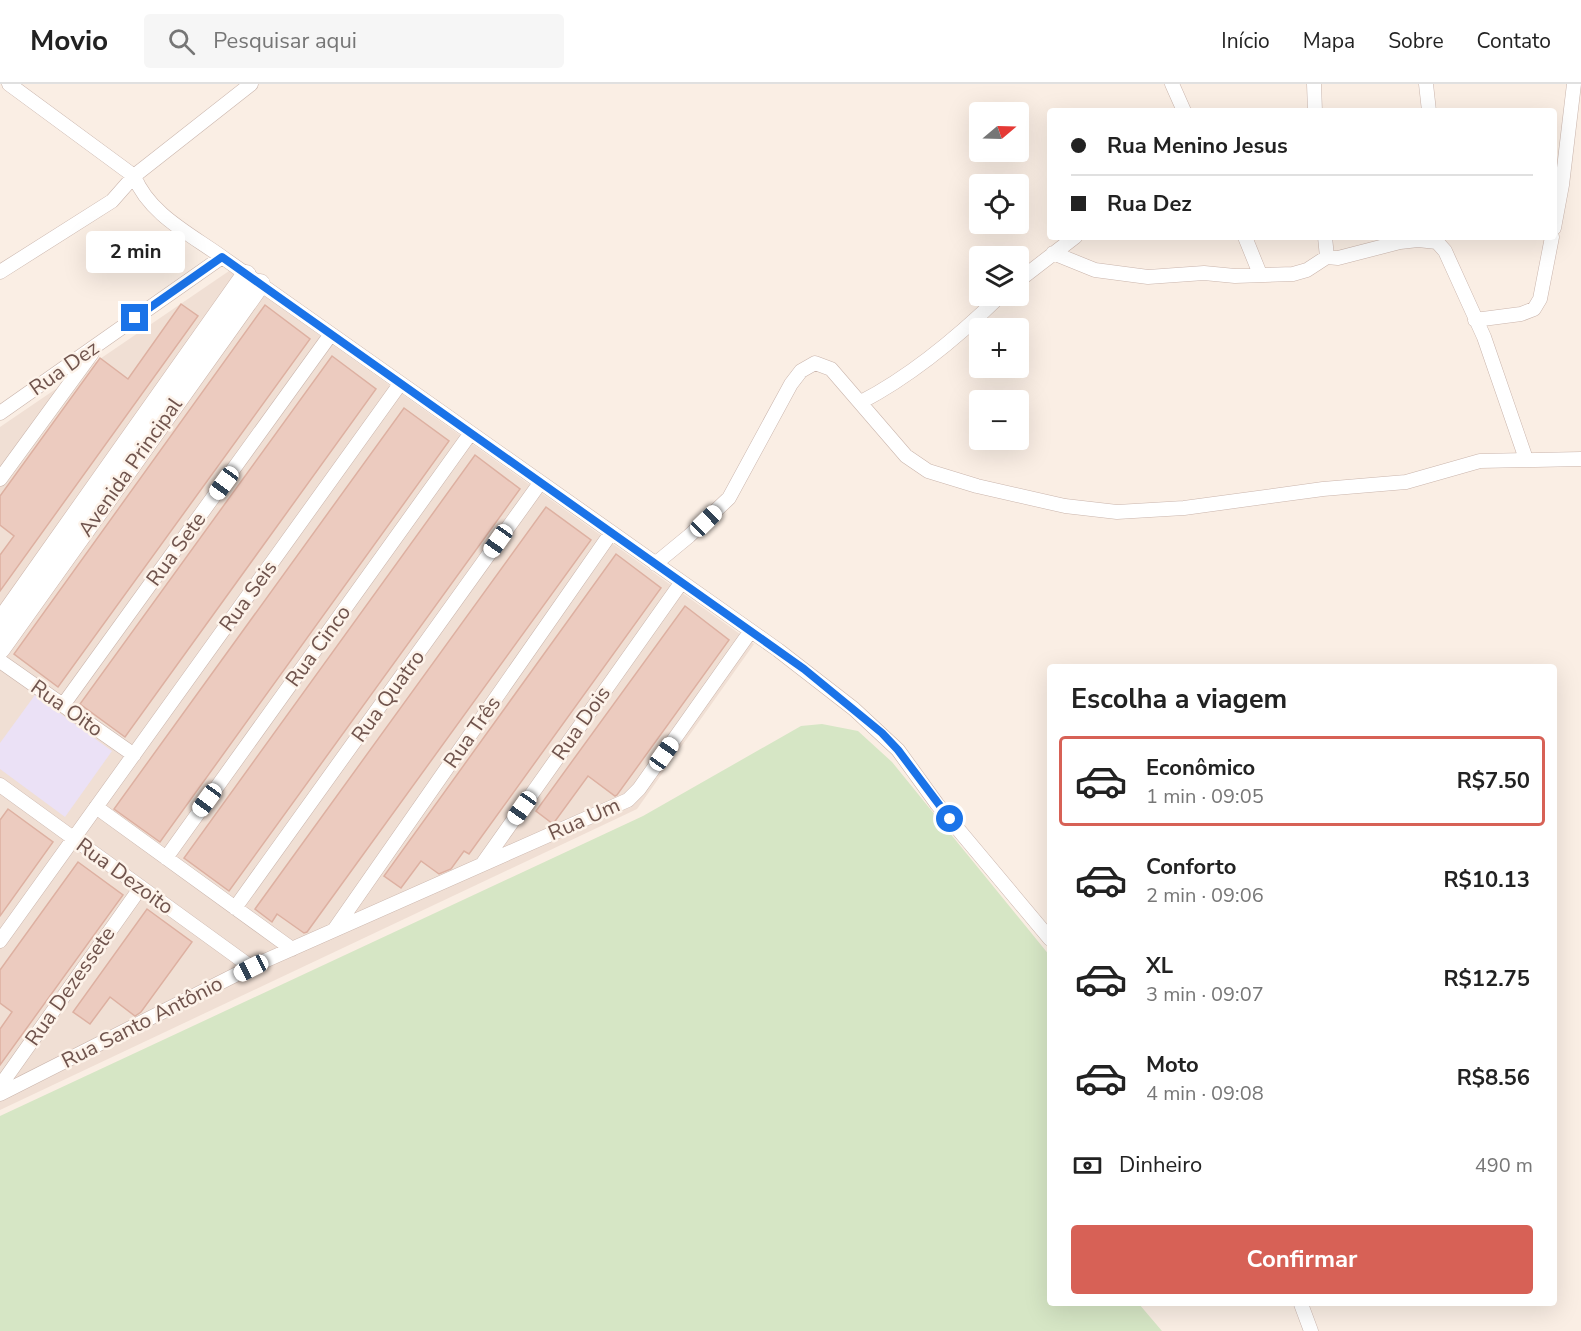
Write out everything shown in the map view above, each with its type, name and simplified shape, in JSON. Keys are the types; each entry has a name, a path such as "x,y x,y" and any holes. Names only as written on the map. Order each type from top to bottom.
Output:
{"street":[{"path":"9,84 134,176 151,206 804,669 882,733 898,750 937,804 1047,935"},
{"path":"0,272 67,232 112,201 134,176 250,84"},
{"path":"1172,84 1183,108"},
{"path":"1314,84 1314,108"},
{"path":"1426,84 1429,108"},
{"path":"1557,212 1574,84"},
{"path":"1029,273 1071,240"},
{"path":"1246,240 1260,274"},
{"path":"1325,240 1327,257"},
{"path":"1475,320 1521,314 1534,309 1543,287 1551,240"},
{"path":"1053,254 1095,270 1131,277 1204,273 1235,276 1293,274 1307,270 1327,257 1338,258 1400,242 1444,241 1508,402 1526,459"},
{"name":"Rua Dez","path":"0,413 222,257"},
{"name":"Avenida Principal","path":"0,623 253,280"},
{"name":"Avenida Principal","path":"0,650 253,280"},
{"path":"861,402 897,381 935,354 959,336 990,306"},
{"name":"Rua Sete","path":"63,705 331,334"},
{"path":"0,479 101,342"},
{"path":"655,564 698,529 729,498 782,399 801,371 814,363 826,366 861,402 906,456 928,471 1024,498 1117,512 1185,508 1323,489 1406,482 1480,461 1581,459"},
{"name":"Rua Seis","path":"0,941 400,384"},
{"name":"Rua Cinco","path":"166,858 470,434"},
{"name":"Rua Quatro","path":"235,908 540,483"},
{"name":"Rua Três","path":"333,931 611,533"},
{"name":"Rua Dois","path":"482,864 681,582"},
{"name":"Rua Um","path":"482,864 628,800 639,789 750,632"},
{"name":"Rua Oito","path":"0,661 134,755"},
{"name":"Rua Dezoito","path":"1,787 251,968"},
{"path":"96,807 292,949"},
{"name":"Rua Santo Antônio","path":"0,1094 251,968 482,864"},
{"name":"Rua Dezessete","path":"0,1086 141,887"},
{"path":"1302,1306 1311,1331"}],"shaded area":[{"path":"229,271 754,644 637,809 0,1110 0,427"},
{"path":"35,695 112,751 65,817 0,769 0,743"}],"green space":[{"path":"822,724 858,731 892,762 1047,952 1047,1306 1141,1306 1162,1331 0,1331 0,1116 643,816 801,726"}],"building":[{"path":"181,304 198,316 0,591 0,555 14,536 0,525 0,496 100,358 128,379"},
{"path":"265,305 310,339 58,687 14,654"},
{"path":"332,356 376,389 125,737 80,704"},
{"path":"404,408 449,441 160,842 114,809"},
{"path":"475,455 520,489 229,891 184,858"},
{"path":"546,507 591,540 307,932 304,933 277,914 272,922 255,909"},
{"path":"616,554 661,588 469,854 464,851 451,869 439,874 421,861 401,888 384,876"},
{"path":"685,606 729,640 617,795 615,796 588,776 553,824 536,811"},
{"path":"8,809 53,842 0,916 0,820"},
{"path":"78,862 123,895 0,1065 0,1029 12,1012 0,1003 0,970"},
{"path":"147,909 192,942 141,1012 135,1016 110,997 90,1024 73,1012"}],"route":[{"path":"135,318 222,257 804,669 882,733 898,750 950,819"}]}
